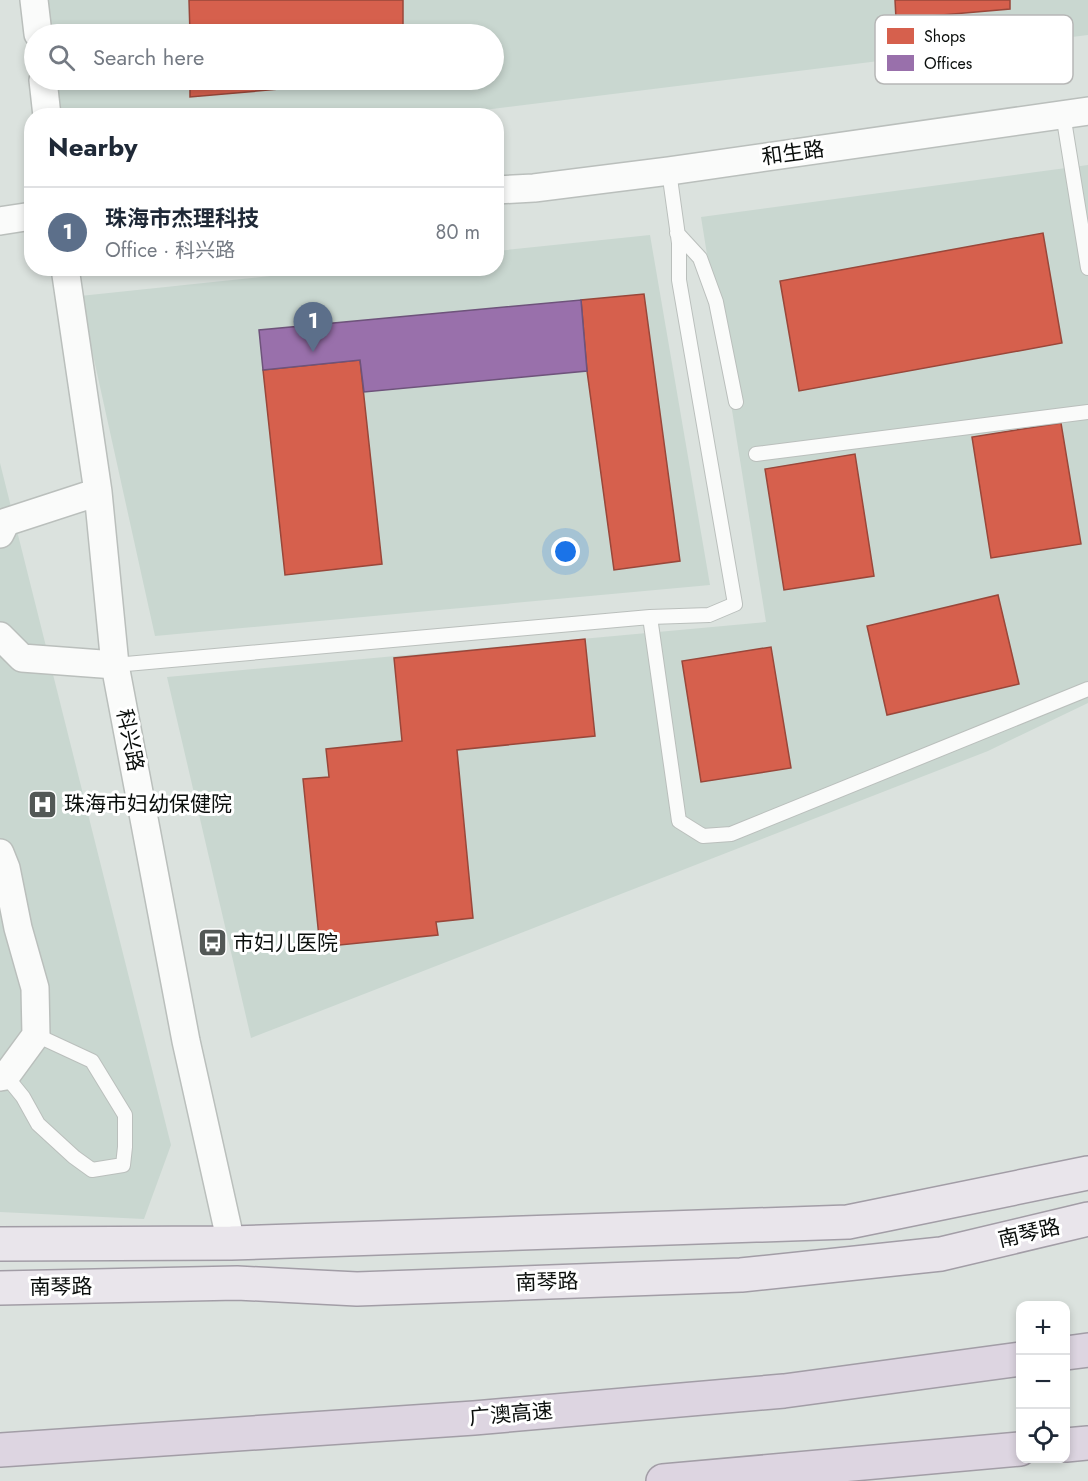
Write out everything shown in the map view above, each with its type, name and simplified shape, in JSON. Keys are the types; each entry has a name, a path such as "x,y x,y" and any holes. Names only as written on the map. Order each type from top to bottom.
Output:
{"highway":[{"path":"1070,1352 1088,1350"},
{"name":"广澳高速","path":"0,1450 474,1418 784,1391 1016,1360"},
{"path":"1070,1445 1088,1443"},
{"path":"663,1481 1016,1449"}],"main road":[{"name":"南琴路","path":"0,1244 231,1243 848,1222 1088,1173"},
{"name":"南琴路","path":"0,1288 237,1283 357,1289 741,1275 941,1254 1088,1219"},
{"path":"231,1243 237,1283"}],"street":[{"path":"34,0 37,24"},
{"path":"44,90 46,108"},
{"name":"和生路","path":"504,190 669,171 1075,112"},
{"path":"0,220 24,217"},
{"name":"科兴路","path":"66,276 98,492 115,665 186,1041 231,1243"},
{"path":"0,534 6,522 98,492"},
{"path":"0,636 22,658 115,665"},
{"path":"0,853 6,868 18,928 35,988 36,1035 3,1077"}],"lane":[{"path":"1075,112 1088,268"},
{"path":"115,665 650,616 709,615 735,604 679,280 677,233 669,171"},
{"path":"677,233 700,258 716,302 736,402"},
{"path":"756,454 1088,412"},
{"path":"650,616 679,821 703,836 731,834 1088,688"},
{"path":"3,1077 23,1097 38,1124 74,1157 92,1170 123,1165 125,1115 92,1061 36,1035"}],"shaded area":[{"path":"43,0 1088,0 1088,35 1073,37 1073,15 875,15 875,61 500,108 52,108 51,90 504,90 504,24 45,24"},
{"path":"1088,165 1088,703 988,751 251,1038 167,677 766,622 701,217"},
{"path":"650,235 710,585 155,636 80,296 270,276 504,276 504,250"},
{"name":"珠海市妇幼保健院","path":"0,463 171,1145 144,1219 0,1212"}],"building: Shops":[{"path":"189,0 403,0 403,24 190,24"},
{"path":"895,0 1010,0 1010,9 942,15 896,15"},
{"path":"190,90 269,90 190,97"},
{"path":"1043,233 1062,343 799,391 780,281"},
{"path":"644,294 680,561 614,570 587,371 581,300"},
{"path":"360,360 382,564 285,575 263,370"},
{"path":"1061,423 1081,544 991,558 972,437"},
{"path":"855,454 874,576 784,590 765,469"},
{"path":"998,595 1019,684 887,715 867,626"},
{"path":"585,639 595,736 457,750 473,918 436,922 438,935 320,947 303,779 329,777 326,749 402,741 394,658"},
{"path":"771,647 791,768 701,782 682,661"}],"building: Offices":[{"path":"581,300 587,371 364,392 360,360 263,370 259,330"}],"place":[{"name":"珠海市杰理科技","path":"313,352"},
{"name":"珠海市妇幼保健院","path":"43,804"},
{"name":"市妇儿医院","path":"212,943"}]}
